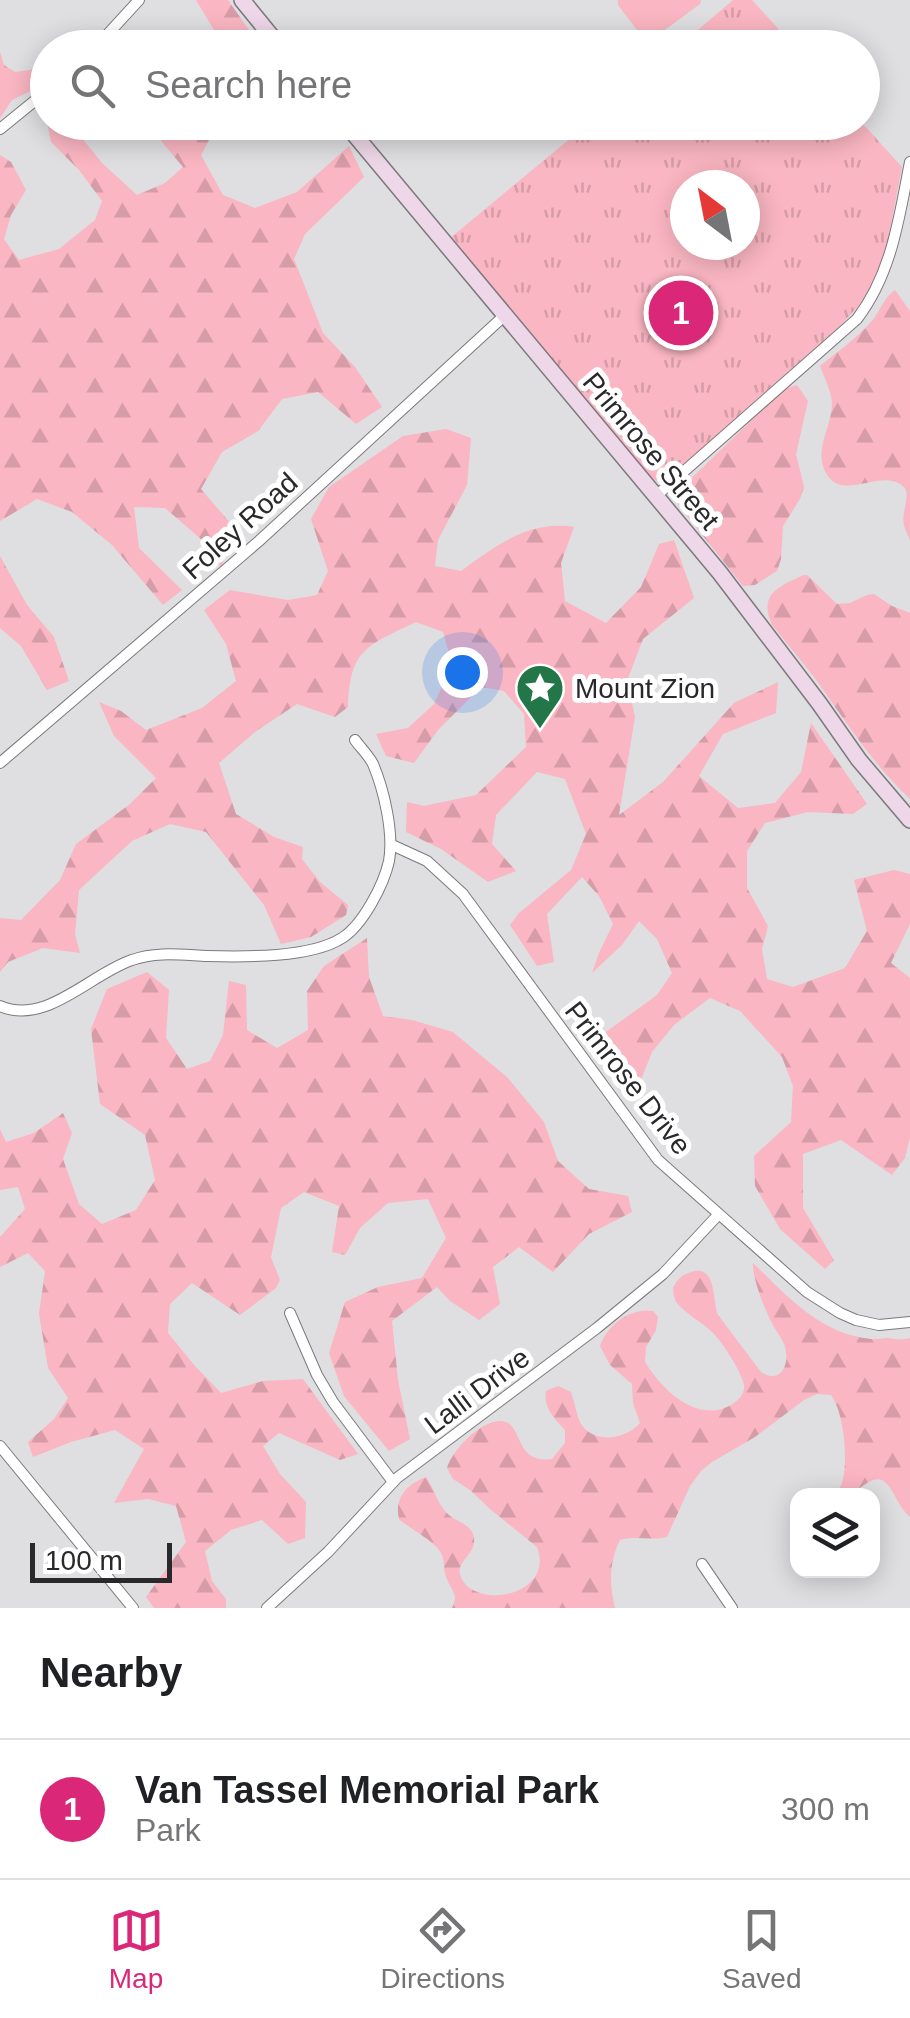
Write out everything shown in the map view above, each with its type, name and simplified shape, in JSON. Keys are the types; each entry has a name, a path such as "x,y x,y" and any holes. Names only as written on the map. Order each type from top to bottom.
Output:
{"main road":[{"path":"242,0 266,30"},
{"name":"Primrose Street","path":"359,140 720,573 860,760 910,820"}],"street":[{"path":"111,30 138,0"},
{"path":"0,129 30,105"},
{"path":"656,496 856,319 870,302 888,262 910,162"},
{"name":"Foley Road","path":"0,762 259,541 504,316"},
{"path":"0,1006 33,1011 130,960 156,954 235,957 302,953 342,938 360,921 373,900 387,872 392,845 372,762 354,740"},
{"name":"Primrose Drive","path":"392,845 428,860 463,894 658,1160 807,1292 856,1320 879,1324 910,1322"},
{"name":"Lalli Drive","path":"268,1608 328,1552 393,1482 663,1274 718,1215"},
{"path":"290,1313 333,1402 393,1482"},
{"path":"0,1446 133,1608"},
{"path":"702,1564 732,1608"}],"green space":[{"path":"196,0 228,0 249,30 214,30"},
{"path":"618,0 701,0 665,30 637,30"},
{"path":"733,0 752,0 779,30 698,30"},
{"path":"0,52 4,65 15,72 30,70 30,91 12,100 0,118"},
{"path":"84,140 137,195 165,183 183,167 160,140 209,140 201,155 223,195 255,208 297,192 349,146 364,177 305,234 294,259 323,333 355,367 382,407 356,424 318,392 282,399 258,431 222,452 201,489 237,531 221,567 202,540 165,508 134,507 139,548 182,590 163,605 112,545 72,512 37,499 0,521 0,155 11,162 26,190 11,215 4,239 19,260 59,249 95,220 102,201 51,142"},
{"path":"568,140 877,140 902,167 883,266 864,300 840,326 666,480 658,482 449,239"},
{"path":"895,290 910,311 910,540 903,520 905,488 886,480 853,485 833,482 821,456 832,404 820,366 865,328"},
{"path":"797,385 808,401 796,454 804,487 783,526 777,571 755,585 743,586 672,497 784,389"},
{"path":"446,429 471,438 467,485 438,540 435,566 461,571 527,531 574,527 561,563 565,601 606,623 641,587 659,544 674,540 694,598 643,639 627,681 635,717 619,815 663,782 734,703 778,682 776,713 723,734 699,776 738,808 775,803 801,772 811,723 867,804 853,814 808,812 765,823 747,851 747,888 768,926 762,949 767,979 793,987 845,968 867,931 854,880 894,870 910,874 910,924 891,963 910,978 910,1137 905,1158 892,1175 841,1140 803,1154 803,1208 834,1260 825,1269 780,1229 755,1186 754,1156 791,1122 793,1086 782,1057 740,1011 710,998 674,1025 652,1052 639,1085 614,1064 599,1037 657,995 672,973 657,939 639,921 622,945 592,973 613,924 599,896 582,877 547,914 554,962 537,966 510,925 571,870 586,834 565,779 537,772 496,815 492,844 516,871 488,882 441,849 406,832 407,802 424,806 476,795 526,747 524,714 504,691 481,687 438,730 414,763 386,756 376,734 408,728 434,704 452,664 443,632 416,622 364,651 353,672 348,707 335,717 297,704 255,732 219,763 236,814 274,837 303,847 302,859 320,882 348,905 346,915 311,937 281,944 264,905 206,832 170,824 132,841 79,890 75,934 80,953 43,948 8,962 0,972 0,918 21,920 60,880 76,844 130,804 156,778 114,736 99,702 121,711 146,730 202,708 236,681 226,644 204,610 230,590 288,600 317,595 328,571 311,519 329,487 403,436"},
{"path":"0,556 27,605 54,637 69,681 47,690 21,646 0,628"},
{"path":"804,575 837,604 874,594 910,613 910,799 876,762 772,625 769,598 779,587"},
{"path":"367,938 369,977 383,1016 453,1032 508,1078 544,1122 558,1161 589,1189 628,1196 632,1212 589,1234 553,1272 519,1247 493,1267 500,1304 479,1320 437,1287 392,1321 410,1439 389,1451 344,1396 329,1353 345,1302 378,1287 422,1278 446,1238 428,1199 388,1203 360,1228 345,1255 332,1252 339,1206 304,1192 281,1208 271,1257 280,1280 276,1288 240,1315 192,1283 170,1304 168,1333 221,1393 263,1381 303,1379 358,1454 340,1460 279,1433 263,1446 280,1474 306,1502 305,1538 288,1544 262,1520 231,1530 205,1551 212,1581 226,1599 226,1608 154,1608 146,1597 186,1542 176,1506 148,1499 114,1503 144,1449 115,1430 33,1457 28,1442 54,1419 68,1398 48,1368 39,1314 45,1271 28,1253 0,1267 0,1237 25,1209 18,1187 0,1190 0,1129 6,1142 34,1133 63,1113 72,1133 63,1159 79,1204 102,1224 136,1210 155,1180 145,1135 100,1104 91,1029 107,989 147,972 169,990 166,1038 187,1069 210,1061 223,1035 229,981 246,985 247,1030 277,1048 308,1030 307,991 324,966"},
{"path":"753,1263 806,1312 836,1330 873,1339 910,1338 910,1517 883,1480 860,1488 839,1488 844,1470 842,1424 831,1395 817,1394 701,1471 667,1537 620,1540 611,1573 615,1608 452,1608 455,1596 439,1550 399,1519 400,1498 408,1488 426,1477 443,1508 473,1533 474,1545 460,1572 468,1587 493,1595 519,1590 537,1573 537,1547 453,1479 447,1468 455,1452 479,1429 498,1421 511,1426 532,1456 552,1459 565,1443 565,1430 546,1403 546,1391 558,1386 571,1392 581,1424 594,1435 619,1436 634,1428 640,1423 632,1384 610,1365 600,1346 614,1325 645,1310 658,1317 646,1347 645,1362 658,1380 676,1397 696,1408 718,1410 732,1405 744,1390 740,1373 713,1333 677,1303 673,1288 688,1273 705,1273 712,1285 718,1315 761,1372 774,1376 785,1366 786,1353"}],"place":[{"name":"Van Tassel Memorial Park","path":"681,313"},
{"name":"Mount Zion","path":"540,730"}]}
